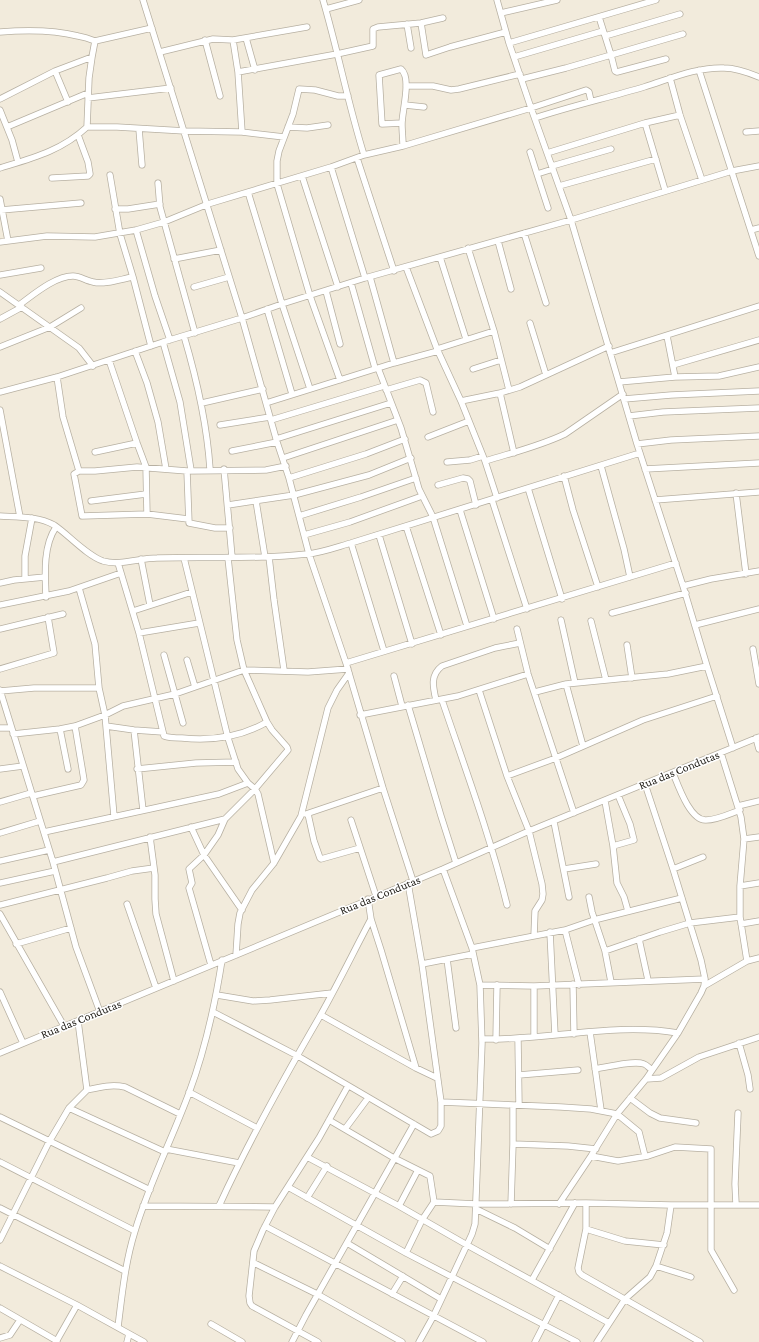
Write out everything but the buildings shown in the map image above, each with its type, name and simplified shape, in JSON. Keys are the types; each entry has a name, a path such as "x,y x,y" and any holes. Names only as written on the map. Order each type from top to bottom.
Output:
{"street":[{"path":"143,0 208,204 263,389 270,418 286,466 309,554 348,668 360,715 410,882 441,1102 441,1126 438,1131 431,1134 296,1055 213,1012"},
{"path":"323,0 338,54 353,120 364,155"},
{"path":"326,9 359,0"},
{"path":"497,0 509,43 571,220 637,444 686,593 733,748"},
{"path":"501,13 553,0"},
{"path":"509,43 656,0"},
{"path":"514,57 680,14"},
{"path":"599,17 615,71 617,72 666,59"},
{"path":"238,72 338,54 373,46 373,28 421,23 443,18"},
{"path":"421,23 426,55 506,32"},
{"path":"408,24 411,48"},
{"path":"160,52 205,40 234,40 307,27"},
{"path":"0,32 13,31 59,33 96,41 152,28"},
{"path":"406,86 433,86 451,90 459,89 566,68 683,34"},
{"path":"246,38 254,70"},
{"path":"205,40 220,96"},
{"path":"234,40 238,72 242,132"},
{"path":"0,168 57,148 78,135 86,127 92,57 96,41"},
{"path":"0,99 55,71 92,57"},
{"path":"535,118 699,70 723,68 738,69 759,77"},
{"path":"402,123 382,124 379,75 401,69 405,74 406,86 402,123 403,146"},
{"path":"699,70 759,256"},
{"path":"55,71 68,102"},
{"path":"670,78 680,115 702,180"},
{"path":"7,127 68,102 88,96 171,88"},
{"path":"340,380 310,296 277,184 277,161 284,137 294,114 299,89 315,90 338,96 348,96"},
{"path":"0,242 47,236 84,238 120,234 164,222 208,204 277,184 364,155 403,146 586,90 589,92 591,101"},
{"path":"405,105 424,107"},
{"path":"0,110 14,145 18,162"},
{"path":"547,153 645,123 680,115"},
{"path":"645,123 665,190"},
{"path":"288,127 306,128 328,125"},
{"path":"86,127 242,132 284,137"},
{"path":"139,129 142,165"},
{"path":"746,132 759,131"},
{"path":"52,178 88,176 90,174 88,162 78,135"},
{"path":"537,174 611,150"},
{"path":"530,152 548,208"},
{"path":"357,158 394,270"},
{"path":"559,186 656,159"},
{"path":"0,392 93,366 135,351 242,318 338,286 571,220 732,170 759,166"},
{"path":"331,167 368,278 394,363"},
{"path":"110,175 120,234 151,346"},
{"path":"302,176 338,286"},
{"path":"158,183 160,204 164,222 195,333"},
{"path":"248,192 282,304 310,388"},
{"path":"0,199 8,241"},
{"path":"1,210 81,203"},
{"path":"115,209 128,209 160,204"},
{"path":"750,230 759,228"},
{"path":"136,230 155,296 170,340"},
{"path":"524,233 546,303"},
{"path":"498,241 511,289"},
{"path":"468,248 494,331 509,390"},
{"path":"174,259 221,250"},
{"path":"440,257 466,339"},
{"path":"406,267 437,350 461,401 484,458 494,499 527,609"},
{"path":"0,275 41,268"},
{"path":"0,319 21,306 49,284 67,277 73,276 94,283 101,283 133,277"},
{"path":"194,287 229,277"},
{"path":"351,283 377,368 405,439 422,496 433,517 467,626"},
{"path":"326,291 340,344"},
{"path":"0,292 79,348 93,366"},
{"path":"610,353 759,306"},
{"path":"0,347 50,327 81,308"},
{"path":"267,309 292,394"},
{"path":"530,323 546,375"},
{"path":"266,403 494,331"},
{"path":"184,336 202,403 209,443 210,470"},
{"path":"667,336 675,377"},
{"path":"673,365 759,340"},
{"path":"163,342 180,402 189,470 188,519 190,524 215,528 230,528"},
{"path":"461,401 509,390 609,346"},
{"path":"135,351 147,383 158,422 166,469"},
{"path":"109,360 146,467 147,514"},
{"path":"473,369 501,360"},
{"path":"619,382 675,377 719,376 759,367"},
{"path":"57,377 63,417 79,471"},
{"path":"220,425 270,418 420,380 426,383 434,412"},
{"path":"202,403 263,389"},
{"path":"447,462 514,453 555,438 624,397 759,391"},
{"path":"500,393 514,453"},
{"path":"232,451 277,440 391,403"},
{"path":"629,416 663,412 759,408"},
{"path":"0,410 20,517"},
{"path":"283,458 398,420"},
{"path":"428,436 469,421"},
{"path":"637,444 672,440 759,436"},
{"path":"289,478 366,454 405,439"},
{"path":"95,452 137,443"},
{"path":"0,516 43,520 56,527 98,559 118,563 141,559 267,557 309,554 460,510 640,453"},
{"path":"228,504 294,495 369,475 411,458"},
{"path":"645,469 759,463"},
{"path":"188,519 147,514 82,516 74,474 79,471 146,467 189,470 266,470 286,466"},
{"path":"601,466 624,549 630,577"},
{"path":"211,965 189,888 192,883 190,868 204,855 218,835 225,819 255,789 288,750 288,747 272,730 267,722 244,670 237,640 230,558 230,528 224,469"},
{"path":"564,476 573,510 598,587"},
{"path":"299,516 416,478"},
{"path":"438,485 463,478 468,479 470,481 476,505"},
{"path":"528,488 562,599"},
{"path":"655,500 759,492"},
{"path":"91,501 146,494"},
{"path":"736,494 746,574"},
{"path":"304,535 350,522 422,496"},
{"path":"256,500 267,557 284,670"},
{"path":"460,510 494,619"},
{"path":"25,578 25,556 32,518"},
{"path":"406,526 441,635"},
{"path":"46,597 48,540 56,527"},
{"path":"379,534 412,644"},
{"path":"351,543 384,651"},
{"path":"184,558 228,738 242,775 255,789 260,802 274,863"},
{"path":"141,559 150,605"},
{"path":"118,563 139,633 165,737 192,739 228,738 256,728 267,722"},
{"path":"0,728 12,731 60,729 75,726 105,715 123,706 175,694 244,670 284,670 308,672 348,668 384,651 562,599 676,563"},
{"path":"683,586 711,579 759,571"},
{"path":"0,604 46,597 79,588 121,573"},
{"path":"0,583 25,578 46,577"},
{"path":"79,588 95,644 99,688 105,715 114,816"},
{"path":"133,611 192,592"},
{"path":"612,613 686,593"},
{"path":"696,625 759,609"},
{"path":"0,630 63,614"},
{"path":"0,669 54,653 48,617"},
{"path":"561,620 575,683"},
{"path":"591,621 606,680"},
{"path":"139,633 199,623"},
{"path":"517,629 528,674 574,813"},
{"path":"436,700 433,683 434,676 437,670 442,666 495,648 520,643"},
{"path":"627,645 632,678"},
{"path":"753,648 759,684"},
{"path":"164,655 183,723"},
{"path":"187,660 195,687"},
{"path":"535,692 566,684 668,674 707,666"},
{"path":"236,955 238,924 242,910 252,890 274,863 302,816 328,708 348,668"},
{"path":"360,715 442,700 528,674"},
{"path":"394,676 456,863"},
{"path":"566,684 583,746"},
{"path":"99,688 34,688 0,690 53,862 79,956 100,1012"},
{"path":"479,690 528,831 543,894 542,900 535,911 534,936"},
{"path":"508,776 556,758 643,720 717,696"},
{"path":"442,700 492,848 507,905"},
{"path":"0,802 32,794 81,785 83,783 84,780 75,726"},
{"path":"106,726 163,732"},
{"path":"60,729 68,769"},
{"path":"134,730 137,770 143,810"},
{"path":"757,737 759,749"},
{"name":"Rua das Condutas","path":"0,1053 443,869 528,831 554,822 757,737"},
{"path":"721,753 739,808 744,839 740,886 740,917 747,961"},
{"path":"137,770 190,764 236,762"},
{"path":"0,769 23,766"},
{"path":"673,773 685,801 695,815 700,819 712,819 759,801"},
{"path":"44,832 219,794 248,783"},
{"path":"559,1204 596,1149 617,1114 646,1079 678,1033 704,986 701,960 673,868 645,784"},
{"path":"302,816 383,788"},
{"path":"613,846 634,840 630,824 618,795"},
{"path":"605,801 613,846 617,883 624,897 628,911"},
{"path":"308,814 314,841 321,859 360,848"},
{"path":"53,862 225,819"},
{"path":"351,820 376,896"},
{"path":"0,833 40,821"},
{"path":"554,822 569,897"},
{"path":"191,827 204,855 242,910"},
{"path":"744,839 759,837"},
{"path":"150,838 154,868 156,914 174,981"},
{"path":"0,861 49,850"},
{"path":"673,868 703,857"},
{"path":"564,869 596,864"},
{"path":"0,905 132,871 154,868"},
{"path":"419,1342 434,1315 472,1234 475,1224 476,1207 482,1039 480,985 473,951 443,869"},
{"path":"0,883 55,872"},
{"path":"740,886 759,883"},
{"path":"589,897 594,920 605,952 611,982"},
{"path":"422,964 447,959 550,932 565,930 594,920 682,898"},
{"path":"368,900 371,919 416,1068"},
{"path":"127,904 156,988"},
{"path":"0,914 64,1026"},
{"path":"605,952 639,939 690,923 740,917"},
{"path":"219,1206 256,1128 296,1055 321,1015 371,919"},
{"path":"741,924 759,921"},
{"path":"16,944 71,928"},
{"path":"565,930 576,984 574,1034"},
{"path":"550,932 555,1035"},
{"path":"639,939 648,980"},
{"path":"704,986 747,961 759,958"},
{"path":"447,959 456,1028"},
{"path":"118,1327 125,1271 135,1232 143,1206 189,1092 213,1012 222,960"},
{"path":"480,985 534,986 648,980 704,979"},
{"path":"496,1040 497,985"},
{"path":"534,986 534,1037"},
{"path":"0,992 23,1043"},
{"path":"217,995 253,1001 332,993"},
{"path":"321,1015 416,1068 437,1078"},
{"path":"78,1021 87,1090"},
{"path":"482,1039 518,1039 635,1029 660,1030 678,1033"},
{"path":"590,1032 601,1110"},
{"path":"646,1079 661,1078 699,1057 759,1037"},
{"path":"511,1204 513,1144 519,1075 518,1039"},
{"path":"739,1043 748,1075 750,1089"},
{"path":"596,1069 617,1065 642,1063 646,1064 652,1070"},
{"path":"519,1075 578,1070"},
{"path":"0,1240 49,1142 69,1108 87,1090 118,1085 180,1114"},
{"path":"318,1342 252,1306 249,1296 254,1263 254,1251 265,1226 348,1086"},
{"path":"189,1092 256,1128"},
{"path":"345,1129 368,1098"},
{"path":"630,1098 650,1113 660,1118 696,1123"},
{"path":"441,1102 568,1107 601,1110 617,1114 639,1132 645,1156"},
{"path":"69,1108 165,1151 239,1163"},
{"path":"736,1204 735,1184 738,1113"},
{"path":"0,1117 150,1190"},
{"path":"329,1120 394,1158 430,1176 434,1202 422,1220 406,1253"},
{"path":"292,1342 374,1192 414,1124"},
{"path":"513,1144 568,1146 596,1149"},
{"path":"591,1156 618,1161 645,1156 676,1147 711,1149 711,1250 734,1290"},
{"path":"307,1157 327,1166 609,1323"},
{"path":"0,1162 135,1232"},
{"path":"307,1198 327,1166"},
{"path":"399,1206 418,1170"},
{"path":"288,1187 406,1253 577,1342"},
{"path":"434,1202 476,1207 511,1204 575,1203 759,1205"},
{"path":"532,1280 575,1203"},
{"path":"586,1203 586,1229 578,1268 579,1272 693,1341 700,1342"},
{"path":"597,1342 625,1299 650,1277 656,1266 667,1233 671,1205"},
{"path":"143,1206 276,1207"},
{"path":"476,1207 550,1249"},
{"path":"0,1208 125,1271"},
{"path":"265,1226 483,1342"},
{"path":"586,1229 625,1241 664,1245"},
{"path":"347,1243 441,1299"},
{"path":"254,1263 317,1294 402,1342"},
{"path":"0,1266 77,1305 144,1342"},
{"path":"656,1266 691,1277"},
{"path":"392,1294 403,1276"},
{"path":"544,1342 536,1340 559,1296"},
{"path":"0,1308 57,1341 77,1305"},
{"path":"0,1338 10,1335 20,1320"},
{"path":"211,1324 242,1342"},
{"path":"127,1342 129,1334"}]}
